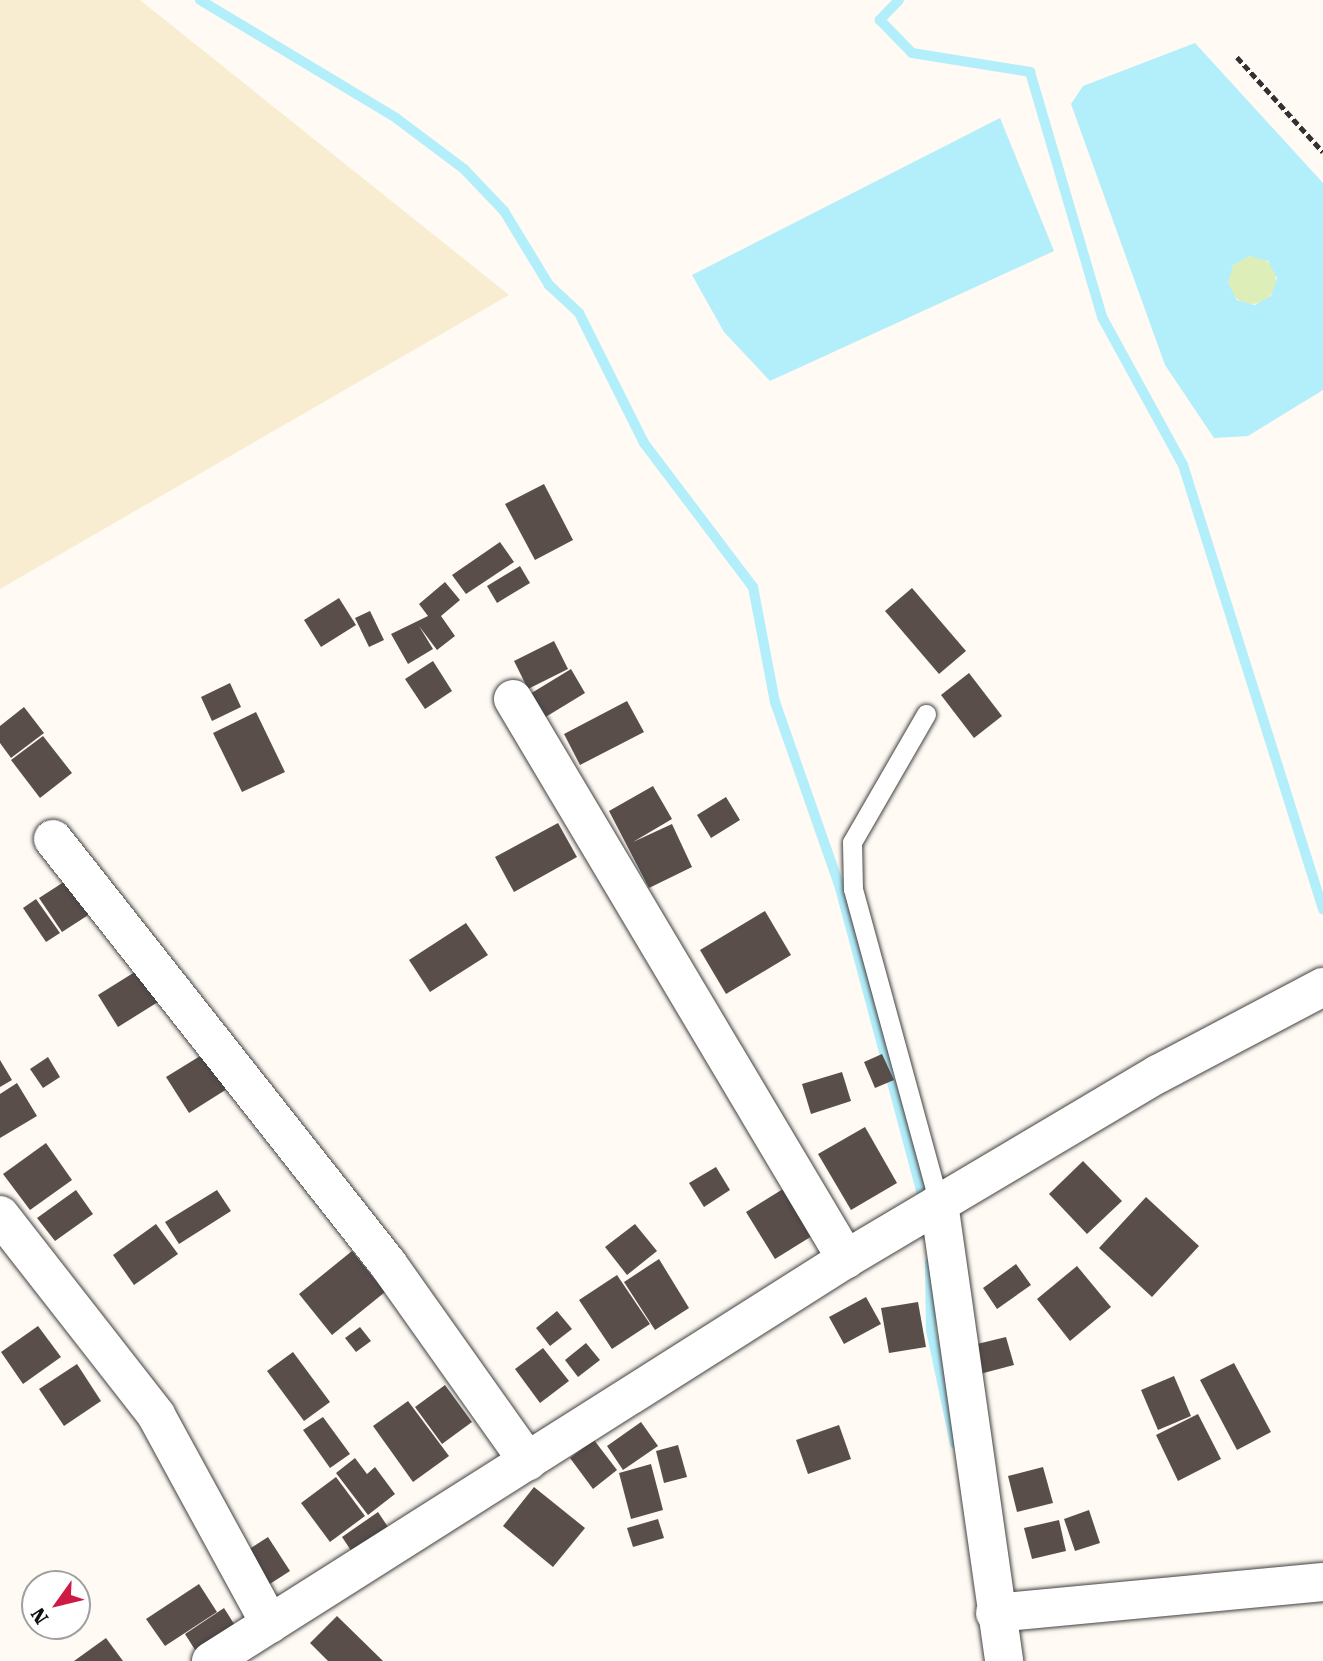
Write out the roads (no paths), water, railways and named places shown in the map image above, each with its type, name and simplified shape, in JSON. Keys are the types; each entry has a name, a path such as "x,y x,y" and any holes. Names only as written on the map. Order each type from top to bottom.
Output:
{"street":[{"path":"513,699 846,1259"},
{"path":"53,839 388,1264 528,1462"},
{"path":"211,1661 846,1259 1158,1074 1323,987"},
{"path":"939,1203 995,1613 1004,1661"},
{"path":"0,1215 156,1415 270,1624"},
{"path":"995,1613 1323,1582"}],"lane":[{"path":"926,714 852,842 853,889 939,1203"}],"water":[{"path":"1195,43 1323,183 1323,390 1248,436 1214,438 1165,365 1071,104 1083,86","holes":["1249,256 1268,261 1277,278 1271,296 1255,305 1237,300 1228,283 1233,265"]},
{"path":"1000,118 1054,251 770,381 724,332 692,275"}],"waterway":[{"path":"200,0 396,118 464,169 504,211 549,285 579,313 644,443 753,587 775,702 840,888 923,1197"},
{"path":"899,0 880,20 912,53 1030,72 1102,317 1183,465 1323,909"},
{"path":"930,1262 931,1330 955,1444"}]}
